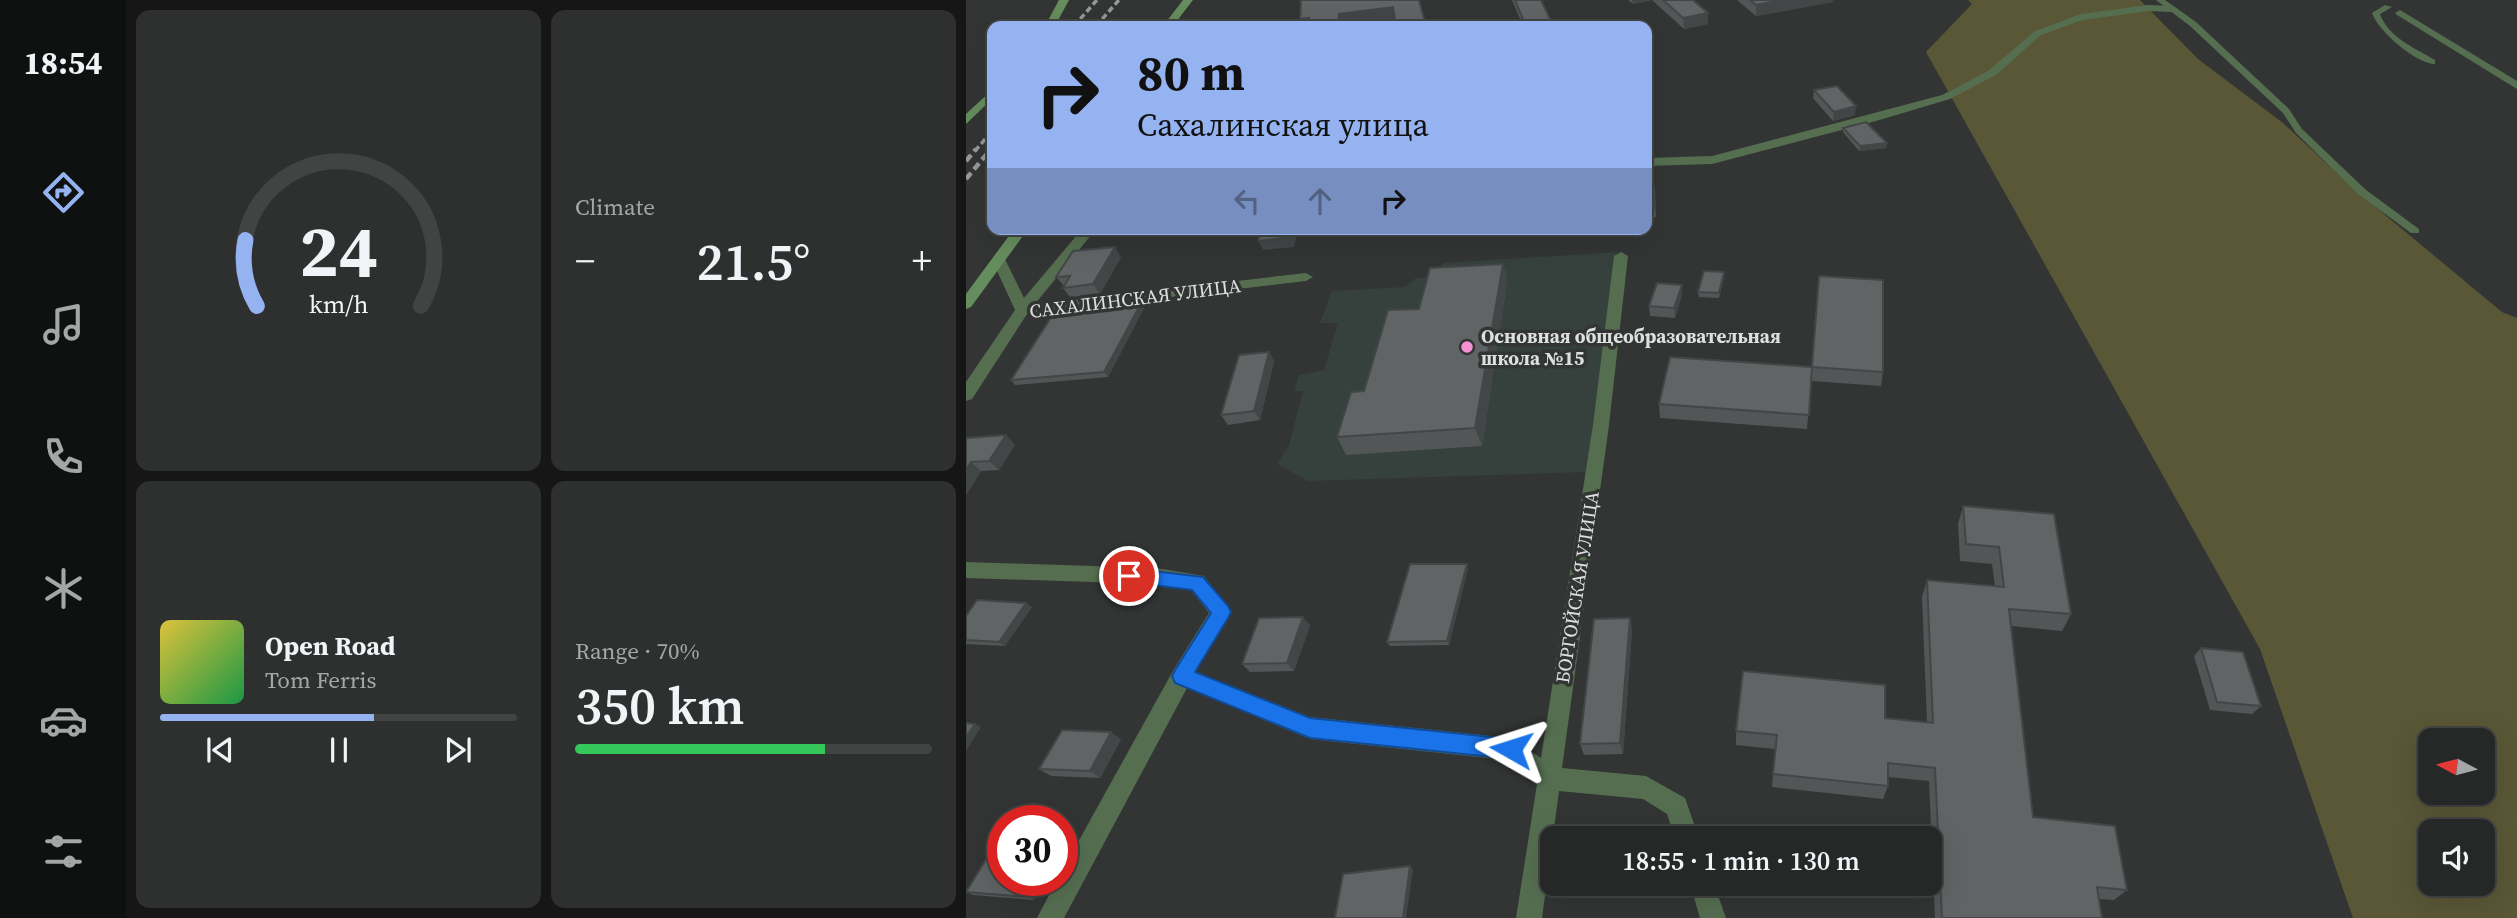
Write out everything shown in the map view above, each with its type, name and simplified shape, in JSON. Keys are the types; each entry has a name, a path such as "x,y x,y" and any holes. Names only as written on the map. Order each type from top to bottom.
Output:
{"main road":[{"path":"1052,21 1064,0"},
{"path":"1172,21 1188,0"},
{"path":"966,121 987,98"},
{"path":"966,304 1017,235"}],"street":[{"path":"1652,162 1712,160 1872,119 1946,97 1992,73 2038,33 2081,17 2148,8 2173,9"},
{"path":"2400,13 2517,86"},
{"path":"999,260 1023,310 1084,235"},
{"name":"БОРГОЙСКАЯ УЛИЦА","path":"1529,918 1601,425 1621,256"},
{"name":"САХАЛИНСКАЯ УЛИЦА","path":"966,395 1023,310 1306,277"},
{"path":"966,570 1156,576 1197,582 1222,612 1182,676 1050,918"},
{"path":"1182,676 1310,728 1511,749 1548,778 1646,788 1676,806 1683,826"},
{"path":"1706,896 1713,918"}],"lane":[{"path":"2160,0 2193,24 2286,111 2299,131 2362,192 2415,232"},
{"path":"2376,0 2400,13"},
{"path":"2388,7 2376,13 2377,20 2395,38 2432,62"}],"shaded area":[{"path":"1968,0 2140,0 2198,59 2283,123 2355,190 2502,312 2517,318 2517,918 2353,918 2260,649 1926,52 1972,4"},
{"name":"Основная общеобразовательная школа №15","path":"1617,252 1587,472 1308,481 1277,464 1289,445 1303,391 1294,391 1299,375 1324,370 1338,323 1320,323 1332,291 1405,287 1416,278 1433,277 1443,263"}],"building":[{"path":"1301,0 1419,0 1425,21 1395,21 1393,7 1339,14 1338,21 1300,19"},
{"path":"1515,0 1541,0 1551,21 1524,21"},
{"path":"1663,0 1693,0 1708,13 1683,18"},
{"path":"1750,0 1783,0 1756,5"},
{"path":"1837,86 1856,106 1834,112 1814,90"},
{"path":"1866,122 1887,143 1860,146 1843,128"},
{"path":"1654,187 1655,208 1652,208"},
{"path":"1260,235 1290,235 1289,237 1258,241"},
{"path":"1115,247 1093,284 1063,288 1070,276 1056,277 1073,251"},
{"path":"1503,264 1475,428 1337,437 1351,392 1364,391 1388,310 1419,309 1430,268"},
{"path":"1704,271 1724,272 1719,293 1698,292"},
{"path":"1819,276 1883,280 1883,372 1812,367"},
{"path":"1657,283 1682,285 1674,308 1649,306"},
{"path":"1144,298 1104,372 1011,380 1057,308"},
{"path":"1269,352 1254,411 1221,415 1239,355"},
{"path":"1670,357 1812,367 1809,415 1659,404"},
{"path":"1006,435 989,461 971,462 966,470 966,438"},
{"path":"1963,506 2054,514 2071,614 2009,609 2033,817 2115,826 2127,890 2097,887 2102,918 1942,918 1942,826 1938,826 1935,768 1888,763 1888,786 1773,774 1777,735 1736,731 1743,671 1885,685 1885,718 1933,723 1927,580 2004,587 1999,547 1966,544"},
{"path":"1410,564 1467,564 1447,641 1387,642"},
{"path":"977,600 1026,603 999,642 966,640 966,616"},
{"path":"1303,617 1287,663 1242,664 1259,618"},
{"path":"1630,618 1620,743 1580,744 1594,619"},
{"path":"2201,648 2243,652 2261,706 2217,702"},
{"path":"966,723 975,724 966,737"},
{"path":"1062,730 1111,732 1090,771 1039,769"},
{"path":"987,858 987,894 966,892"},
{"path":"1410,866 1403,918 1335,918 1343,874"}],"railway":[{"path":"1078,21 1097,0"},
{"path":"1100,21 1119,0"},
{"path":"975,151 987,137"},
{"path":"966,161 976,149"},
{"path":"966,179 987,154"}],"place":[{"name":"Основная общеобразовательная школа №15","path":"1467,347"}],"route":[{"path":"1129,576 1156,576 1197,582 1222,612 1182,676 1310,728 1511,749"}]}
